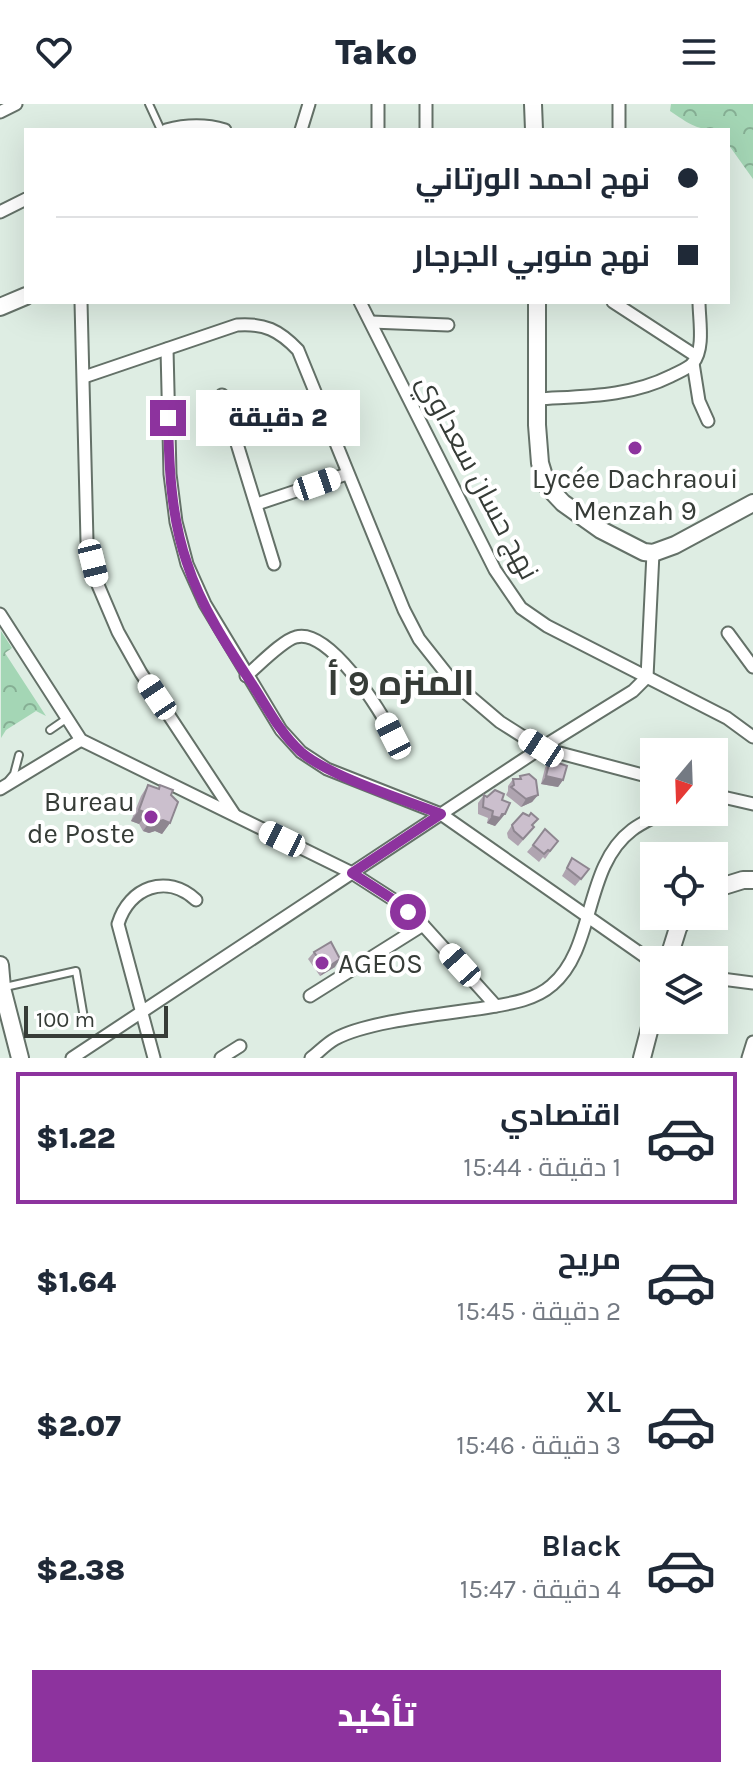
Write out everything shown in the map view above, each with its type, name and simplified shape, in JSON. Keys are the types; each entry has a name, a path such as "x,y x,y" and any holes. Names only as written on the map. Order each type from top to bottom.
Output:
{"street":[{"path":"0,112 16,104"},
{"path":"302,128 309,104"},
{"path":"378,104 378,128"},
{"path":"426,104 426,128"},
{"path":"533,104 534,128"},
{"path":"619,104 619,128"},
{"path":"172,128 218,128"},
{"path":"0,212 24,200"},
{"path":"0,307 24,297"},
{"path":"81,304 87,541 98,585 118,632 141,673 236,816"},
{"name":"نهج حسان سعداوي","path":"361,304 505,588 521,608 547,626 727,718 753,737"},
{"path":"537,304 540,463 543,476 554,495 601,530 644,552 653,553 675,545 753,503"},
{"path":"619,304 694,360"},
{"path":"699,304 700,332 694,360 699,401 708,421"},
{"path":"371,322 448,325"},
{"path":"84,377 237,325 255,324 274,329 285,336 298,350 404,610 419,639 453,682 473,701 541,748 640,774"},
{"path":"167,349 170,474 187,564 205,604 281,730 301,752 327,769 441,814 640,953"},
{"path":"538,399 627,392 659,381 694,360"},
{"path":"222,395 274,564"},
{"path":"257,504 347,474"},
{"path":"72,1058 541,748 633,691 647,677 653,553"},
{"path":"0,614 81,740 352,873 394,900 423,925 496,1006"},
{"path":"728,633 753,667"},
{"path":"246,676 294,637 307,636 321,641 334,651 385,719 393,736"},
{"path":"2,787 81,740"},
{"path":"728,798 753,804"},
{"path":"311,1058 334,1040 363,1028 496,1006 536,996 552,985 572,960 600,876 619,843 640,825"},
{"path":"728,885 753,880"},
{"path":"154,1058 118,924 122,911 142,889 171,885 186,891 196,900"},
{"path":"310,996 423,925"},
{"path":"0,965 2,988 20,1058"},
{"path":"728,980 753,983"},
{"path":"642,1058 648,1034"},
{"path":"748,1058 753,1042"},
{"path":"221,1058 240,1046"}],"lane":[{"path":"149,104 162,128"},
{"path":"50,730 66,719"},
{"path":"2,787 14,774 19,755"},
{"path":"2,988 76,971 84,1018"}],"green space":[{"path":"671,104 753,104 753,179 730,147 730,128 703,128 670,111"},
{"path":"1,631 12,648 5,653 46,716 36,711 6,730 1,738"}],"building":[{"path":"550,760 567,766 563,780 546,776"},
{"path":"529,774 536,780 538,795 526,799 511,787 514,785 513,779"},
{"path":"148,785 173,790 171,795 178,802 170,823 151,820 147,813 139,810"},
{"path":"495,790 504,794 502,800 510,803 500,818 492,816 493,811 483,807 484,795 487,797"},
{"path":"523,813 529,816 531,813 538,819 523,839 512,825"},
{"path":"545,829 558,841 544,854 533,845"},
{"path":"572,858 589,869 581,879 567,868"},
{"path":"331,942 340,959 325,969 314,952"}],"place":[{"name":"Lycée Dachraoui Menzah 9","path":"635,448"},
{"name":"Bureau de Poste","path":"151,817"},
{"name":"AGEOS","path":"322,963"}],"district":[{"name":"المنزه 9 أ","path":"401,683"}],"route":[{"path":"168,418 176,522 187,564 205,604 281,730 301,752 327,769 441,814 352,873 408,912"}]}
